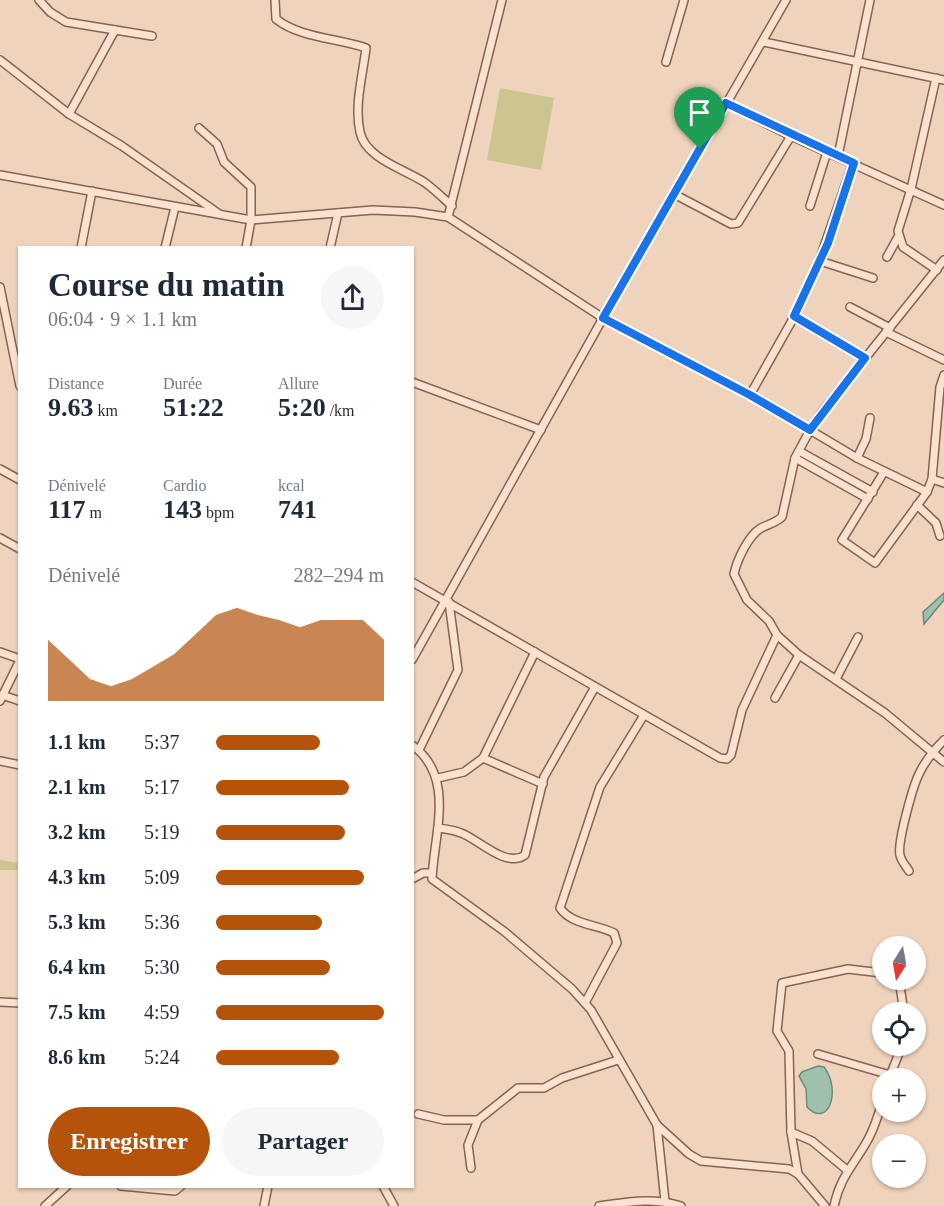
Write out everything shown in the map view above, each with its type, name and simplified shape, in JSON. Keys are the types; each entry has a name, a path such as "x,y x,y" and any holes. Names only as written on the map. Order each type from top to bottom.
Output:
{"street":[{"path":"39,0 50,12 66,22 153,36"},
{"path":"275,0 276,19 286,27 342,39 366,48 358,111 363,141 373,152 423,182 452,206"},
{"path":"448,217 502,0"},
{"path":"666,62 684,0"},
{"path":"414,657 603,318 726,103 764,42 786,0"},
{"path":"838,156 870,0"},
{"path":"69,114 115,30"},
{"path":"764,42 940,80 898,237 887,257"},
{"path":"0,60 69,114 122,146 220,215"},
{"path":"726,103 790,136 944,205"},
{"path":"199,128 217,144 224,162 251,188 251,220 246,246"},
{"path":"674,194 731,224 738,223 790,136"},
{"path":"810,206 828,152"},
{"path":"750,395 794,316 820,261 854,163"},
{"path":"0,175 251,220 372,210 415,212 448,217 603,318 750,395 857,458 927,492"},
{"path":"81,246 92,191"},
{"path":"165,246 175,207"},
{"path":"330,246 338,213"},
{"path":"898,237 903,247 937,270"},
{"path":"944,260 810,430 795,459 782,517 777,522 760,529 749,541 734,574 747,600 769,621 777,635 799,655 885,713 944,762"},
{"path":"820,261 873,278"},
{"path":"0,287 4,322 17,357"},
{"path":"850,307 944,360"},
{"path":"794,316 865,358"},
{"path":"884,472 842,540 875,563 927,492 932,479 941,423 940,387 944,375"},
{"path":"414,383 541,430"},
{"path":"857,458 866,439 870,418"},
{"path":"799,451 873,492"},
{"path":"795,459 868,499"},
{"path":"0,469 18,479"},
{"path":"932,479 944,483"},
{"path":"917,506 936,523 940,536"},
{"path":"0,538 18,548"},
{"path":"414,583 720,758 727,759 731,754 742,710 777,635"},
{"path":"419,750 458,670 447,601"},
{"path":"836,679 858,637"},
{"path":"0,652 18,658"},
{"path":"438,778 464,772 483,758 535,652"},
{"path":"775,698 799,655"},
{"path":"18,663 1,698 18,701"},
{"path":"438,828 461,833 493,853 521,858 525,855 544,777 595,687"},
{"path":"585,1002 617,943 614,933 599,925 577,921 565,915 560,908 600,787 644,715"},
{"path":"909,871 900,857 899,847 917,780 932,753 944,740"},
{"path":"414,746 419,750 438,778 438,828 432,879 505,932 573,988 585,1002 657,1125 689,1154 700,1161 779,1167 798,1174 825,1206"},
{"path":"483,758 543,784"},
{"path":"0,761 18,765"},
{"path":"414,878 423,873 432,873"},
{"path":"798,1174 791,1132 789,1051 777,1031 782,983 848,969 872,972"},
{"path":"0,1002 18,1003"},
{"path":"818,1054 872,1071"},
{"path":"418,1114 444,1120 478,1120 492,1112 518,1088 544,1088 562,1078 618,1060"},
{"path":"471,1168 468,1145 478,1120"},
{"path":"834,1206 838,1186 867,1142 875,1122"},
{"path":"657,1125 665,1201"},
{"path":"791,1132 812,1142 847,1170"},
{"path":"45,1206 66,1188"},
{"path":"130,1188 159,1192 176,1191 179,1188"},
{"path":"264,1206 268,1188"},
{"path":"384,1188 394,1206"},
{"path":"599,1206 639,1200 665,1201 681,1206"}],"shaded area":[{"path":"500,88 554,98 541,170 487,160"},
{"path":"944,593 944,600 924,624 923,612"},
{"path":"0,860 18,863 18,870 0,870"},
{"path":"818,1066 824,1067 829,1077 832,1096 826,1110 814,1113 807,1107 806,1089 799,1076 802,1072"}],"route":[{"path":"726,103 790,136 854,163 828,243 794,316 865,358 810,430 750,395 603,318 700,149 726,103"}]}
